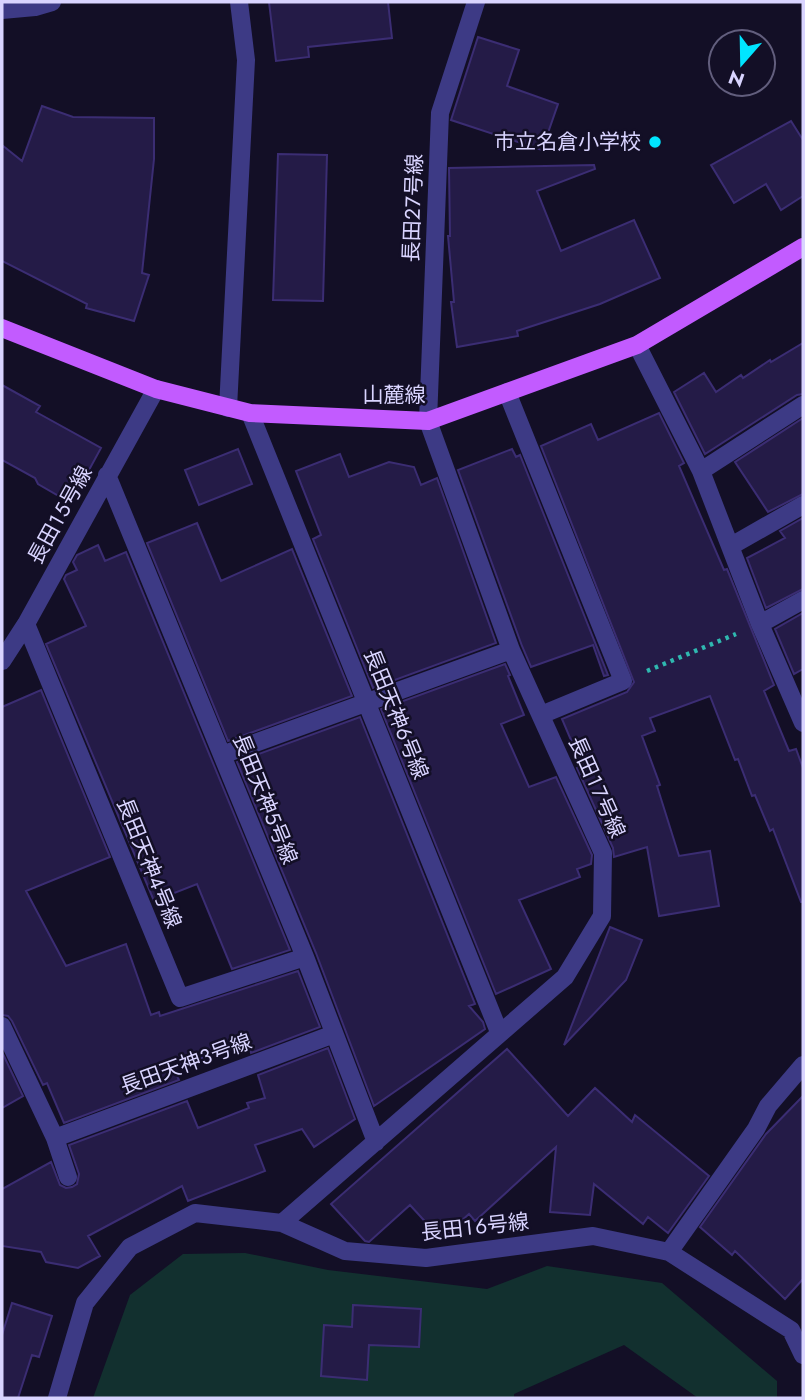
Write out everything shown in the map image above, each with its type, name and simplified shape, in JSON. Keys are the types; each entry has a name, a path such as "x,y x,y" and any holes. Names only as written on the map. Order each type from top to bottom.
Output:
{"main road":[{"name":"山麓線","path":"2,328 156,389 250,413 428,421 637,345 803,247"}],"street":[{"path":"2,10 35,7 52,2"},
{"path":"228,408 246,60 239,2"},
{"name":"長田２７号線","path":"428,421 440,113 476,2"},
{"path":"637,345 701,471 760,624 799,701 803,723"},
{"name":"長田１５号線","path":"2,660 26,624 156,389"},
{"path":"507,392 624,681 541,715"},
{"path":"701,471 803,405"},
{"name":"長田天神６号線","path":"250,413 499,1032"},
{"name":"長田１７号線","path":"282,1223 565,977 602,916 603,853 511,650 428,421"},
{"name":"長田天神５号線","path":"107,475 305,957 376,1142"},
{"path":"731,546 803,505"},
{"path":"760,624 803,600"},
{"name":"長田天神４号線","path":"26,624 180,998 305,957"},
{"path":"222,755 511,650"},
{"path":"2,1026 55,1138 68,1177"},
{"name":"長田天神３号線","path":"55,1138 334,1034"},
{"path":"668,1252 756,1129 768,1106 803,1065"},
{"name":"長田１６号線","path":"57,1398 85,1303 130,1247 195,1213 282,1223 345,1251 426,1258 593,1236 668,1252 797,1324 803,1355"}],"path":[{"path":"624,681 760,624"}],"green space":[{"path":"245,1253 328,1270 487,1289 547,1266 662,1283 777,1381 777,1398 698,1398 624,1345 514,1394 514,1398 93,1398 130,1295 183,1254"}],"building":[{"path":"269,2 388,2 392,38 308,47 309,57 276,61"},
{"path":"478,37 519,50 507,86 558,104 542,150 451,120"},
{"path":"42,106 73,117 154,118 154,159 142,273 149,275 134,321 86,308 87,304 2,261 2,145 22,161"},
{"path":"791,121 803,140 803,196 781,210 766,184 734,203 711,165"},
{"path":"278,154 327,155 323,301 273,300"},
{"path":"594,165 595,169 537,191 561,251 634,220 660,278 600,304 517,331 518,336 457,347 451,302 454,302 448,236 449,168"},
{"path":"803,343 803,394 797,395 705,454 674,392 704,373 716,392 741,375 743,378"},
{"path":"2,385 40,406 36,412 101,448 71,503 38,484 35,478 2,460"},
{"path":"659,413 684,463 679,466 724,570 727,569 774,685 764,691 789,751 796,749 803,768 803,902 773,829 770,831 755,795 752,796 738,759 735,760 710,696 650,718 655,731 642,736 660,785 657,786 679,856 710,851 719,906 659,916 647,847 614,857 613,848 577,768 582,766 562,719 627,692 634,682 541,446 591,424 598,440"},
{"path":"803,418 803,494 768,512 735,462"},
{"path":"238,449 252,484 199,505 185,470"},
{"path":"512,449 516,457 520,455 608,675 604,676 593,645 531,667 522,646 458,470"},
{"path":"340,454 349,477 389,462 414,467 421,485 437,478 496,643 373,688 313,539 321,535 296,471"},
{"path":"803,518 803,589 766,608 747,558 785,538 780,531"},
{"path":"197,523 221,581 292,549 352,696 228,741 147,543"},
{"path":"98,545 105,561 126,552 290,950 232,969 197,884 154,901 46,644 86,626 64,579 66,575 77,570 73,562 77,555"},
{"path":"803,613 803,669 794,674 775,629"},
{"path":"505,664 524,715 501,724 529,787 556,777 592,855 591,864 577,869 580,877 519,900 551,969 496,994 381,709"},
{"path":"41,690 110,857 26,891 66,966 126,944 151,1015 159,1012 160,1016 298,971 320,1027 251,1053 248,1044 173,1067 179,1080 64,1123 47,1083 43,1085 12,1021 8,1016 2,1015 2,707"},
{"path":"360,717 475,1004 469,1006 483,1022 485,1029 374,1106 316,953 237,762"},
{"path":"610,927 642,940 626,980 564,1045"},
{"path":"328,1048 355,1119 314,1147 302,1129 255,1145 265,1171 188,1201 182,1186 88,1236 100,1256 78,1268 46,1262 41,1252 2,1246 2,1189 51,1162 60,1185 66,1188 77,1184 79,1174 69,1145 187,1101 198,1128 249,1108 247,1103 265,1098 258,1075"},
{"path":"507,1049 568,1116 595,1088 632,1122 635,1115 709,1176 668,1233 648,1217 643,1224 594,1184 590,1215 550,1212 556,1147 475,1221 469,1214 441,1239 410,1205 369,1242 365,1241 331,1204"},
{"path":"2,1052 23,1096 2,1108"},
{"path":"803,1096 803,1279 785,1299 735,1251 732,1255 700,1227 766,1134"},
{"path":"12,1303 52,1316 39,1357 32,1355 18,1398 2,1398 2,1335"},
{"path":"353,1305 421,1309 419,1347 369,1345 367,1380 321,1376 324,1325 352,1327"}],"place":[{"name":"市立名倉小学校","path":"655,142"}]}
